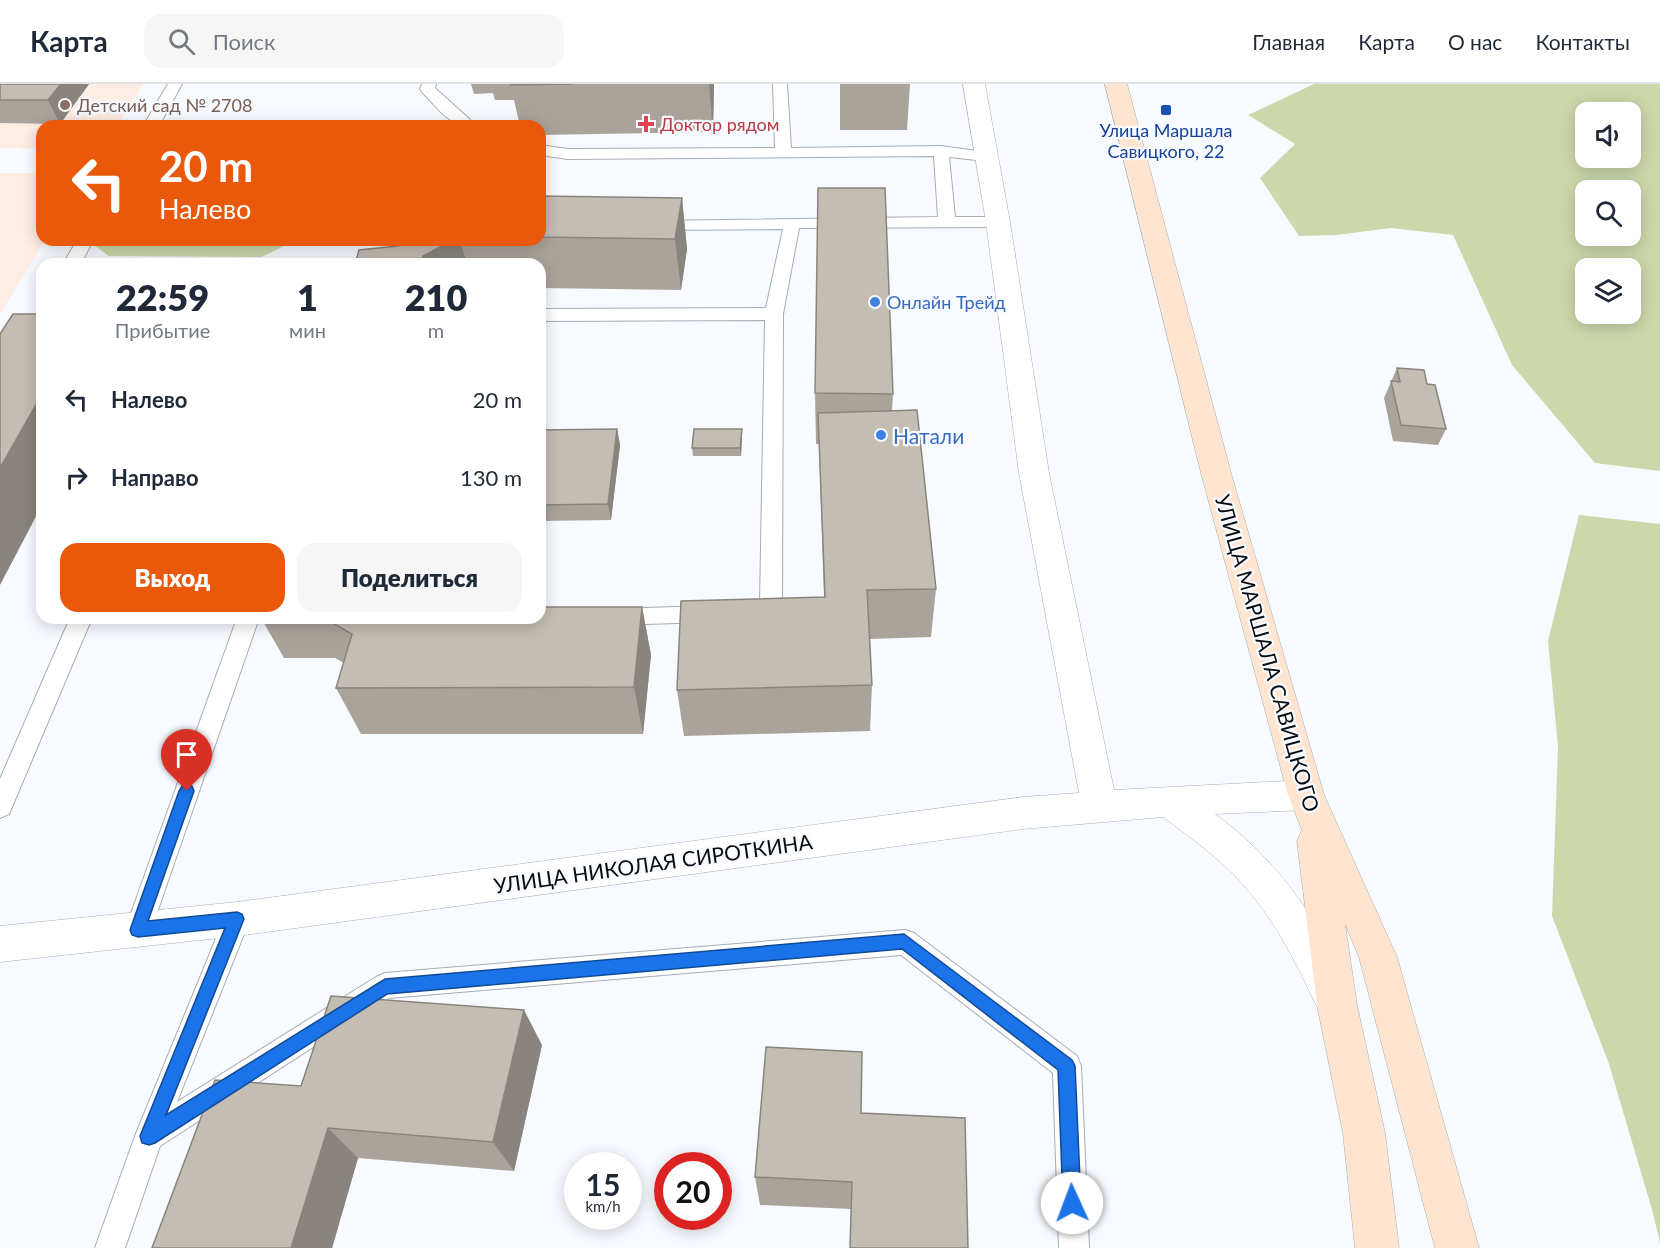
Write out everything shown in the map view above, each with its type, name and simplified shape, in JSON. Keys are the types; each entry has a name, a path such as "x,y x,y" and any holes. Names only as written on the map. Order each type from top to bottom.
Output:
{"street":[{"path":"974,84 998,222 1034,473 1100,807"},
{"name":"УЛИЦА МАРШАЛА САВИЦКОГО","path":"1116,84 1216,473 1309,804 1378,957 1456,1248"},
{"path":"1169,801 1224,843 1262,878 1304,937 1337,1005"},
{"name":"УЛИЦА НИКОЛАЯ СИРОТКИНА","path":"0,944 237,919 1011,814 1169,801 1309,804"},
{"path":"1309,804 1337,1005 1364,1133 1377,1248"}],"lane":[{"path":"155,120 176,84"},
{"path":"429,84 428,89 459,120"},
{"path":"780,84 783,151"},
{"path":"546,151 568,154 941,151 986,156"},
{"path":"941,151 947,222"},
{"path":"643,225 998,222"},
{"path":"593,618 771,611 774,314 792,223"},
{"path":"546,315 774,314"},
{"path":"0,807 78,624"},
{"path":"138,930 246,624"},
{"path":"110,1248 149,1136 237,919"},
{"path":"149,1136 385,986 904,942 1066,1066 1074,1248"}],"shaded area":[{"name":"Детский сад № 2708","path":"0,84 143,84 121,120 36,120 36,149 0,148"},
{"path":"0,173 36,173 36,246 41,246 0,314"}],"green space":[{"path":"1314,84 1660,84 1660,471 1595,463 1512,365 1453,235 1391,228 1336,235 1299,236 1260,178 1295,144 1248,115"},
{"path":"95,246 283,246 262,257 109,256"},
{"path":"1579,515 1660,524 1660,1243 1609,1064 1552,916 1558,747 1548,641"}],"building":[{"path":"0,84 61,84 48,100 0,100"},
{"path":"511,84 573,84 511,85"},
{"path":"818,188 885,188 893,394 815,393"},
{"path":"546,196 682,198 675,239 546,237"},
{"path":"398,246 442,246 422,258 357,258 359,250"},
{"path":"13,314 36,314 36,405 0,468 0,334"},
{"path":"1397,368 1424,370 1427,384 1435,385 1446,429 1401,425 1391,381 1400,382"},
{"path":"917,410 936,589 867,590 872,685 677,690 681,601 825,597 818,413"},
{"path":"617,429 608,504 546,505 546,430"},
{"path":"694,429 742,429 740,448 692,448"},
{"path":"546,607 642,607 634,687 336,688 352,634 334,624 546,624"},
{"path":"331,996 524,1010 493,1142 328,1128 291,1248 152,1248 215,1080 301,1086"},
{"path":"766,1047 862,1052 861,1113 965,1118 968,1248 850,1248 852,1182 755,1177"}],"place":[{"name":"Детский сад № 2708","path":"65,105"},
{"name":"Улица Маршала Савицкого, 22","path":"1166,110"},
{"name":"Доктор рядом","path":"646,124"},
{"name":"Онлайн Трейд","path":"875,302"},
{"name":"Натали","path":"881,435"}],"route":[{"path":"187,791 138,930 237,919 149,1136 385,986 904,942 1066,1066 1072,1203"}]}
